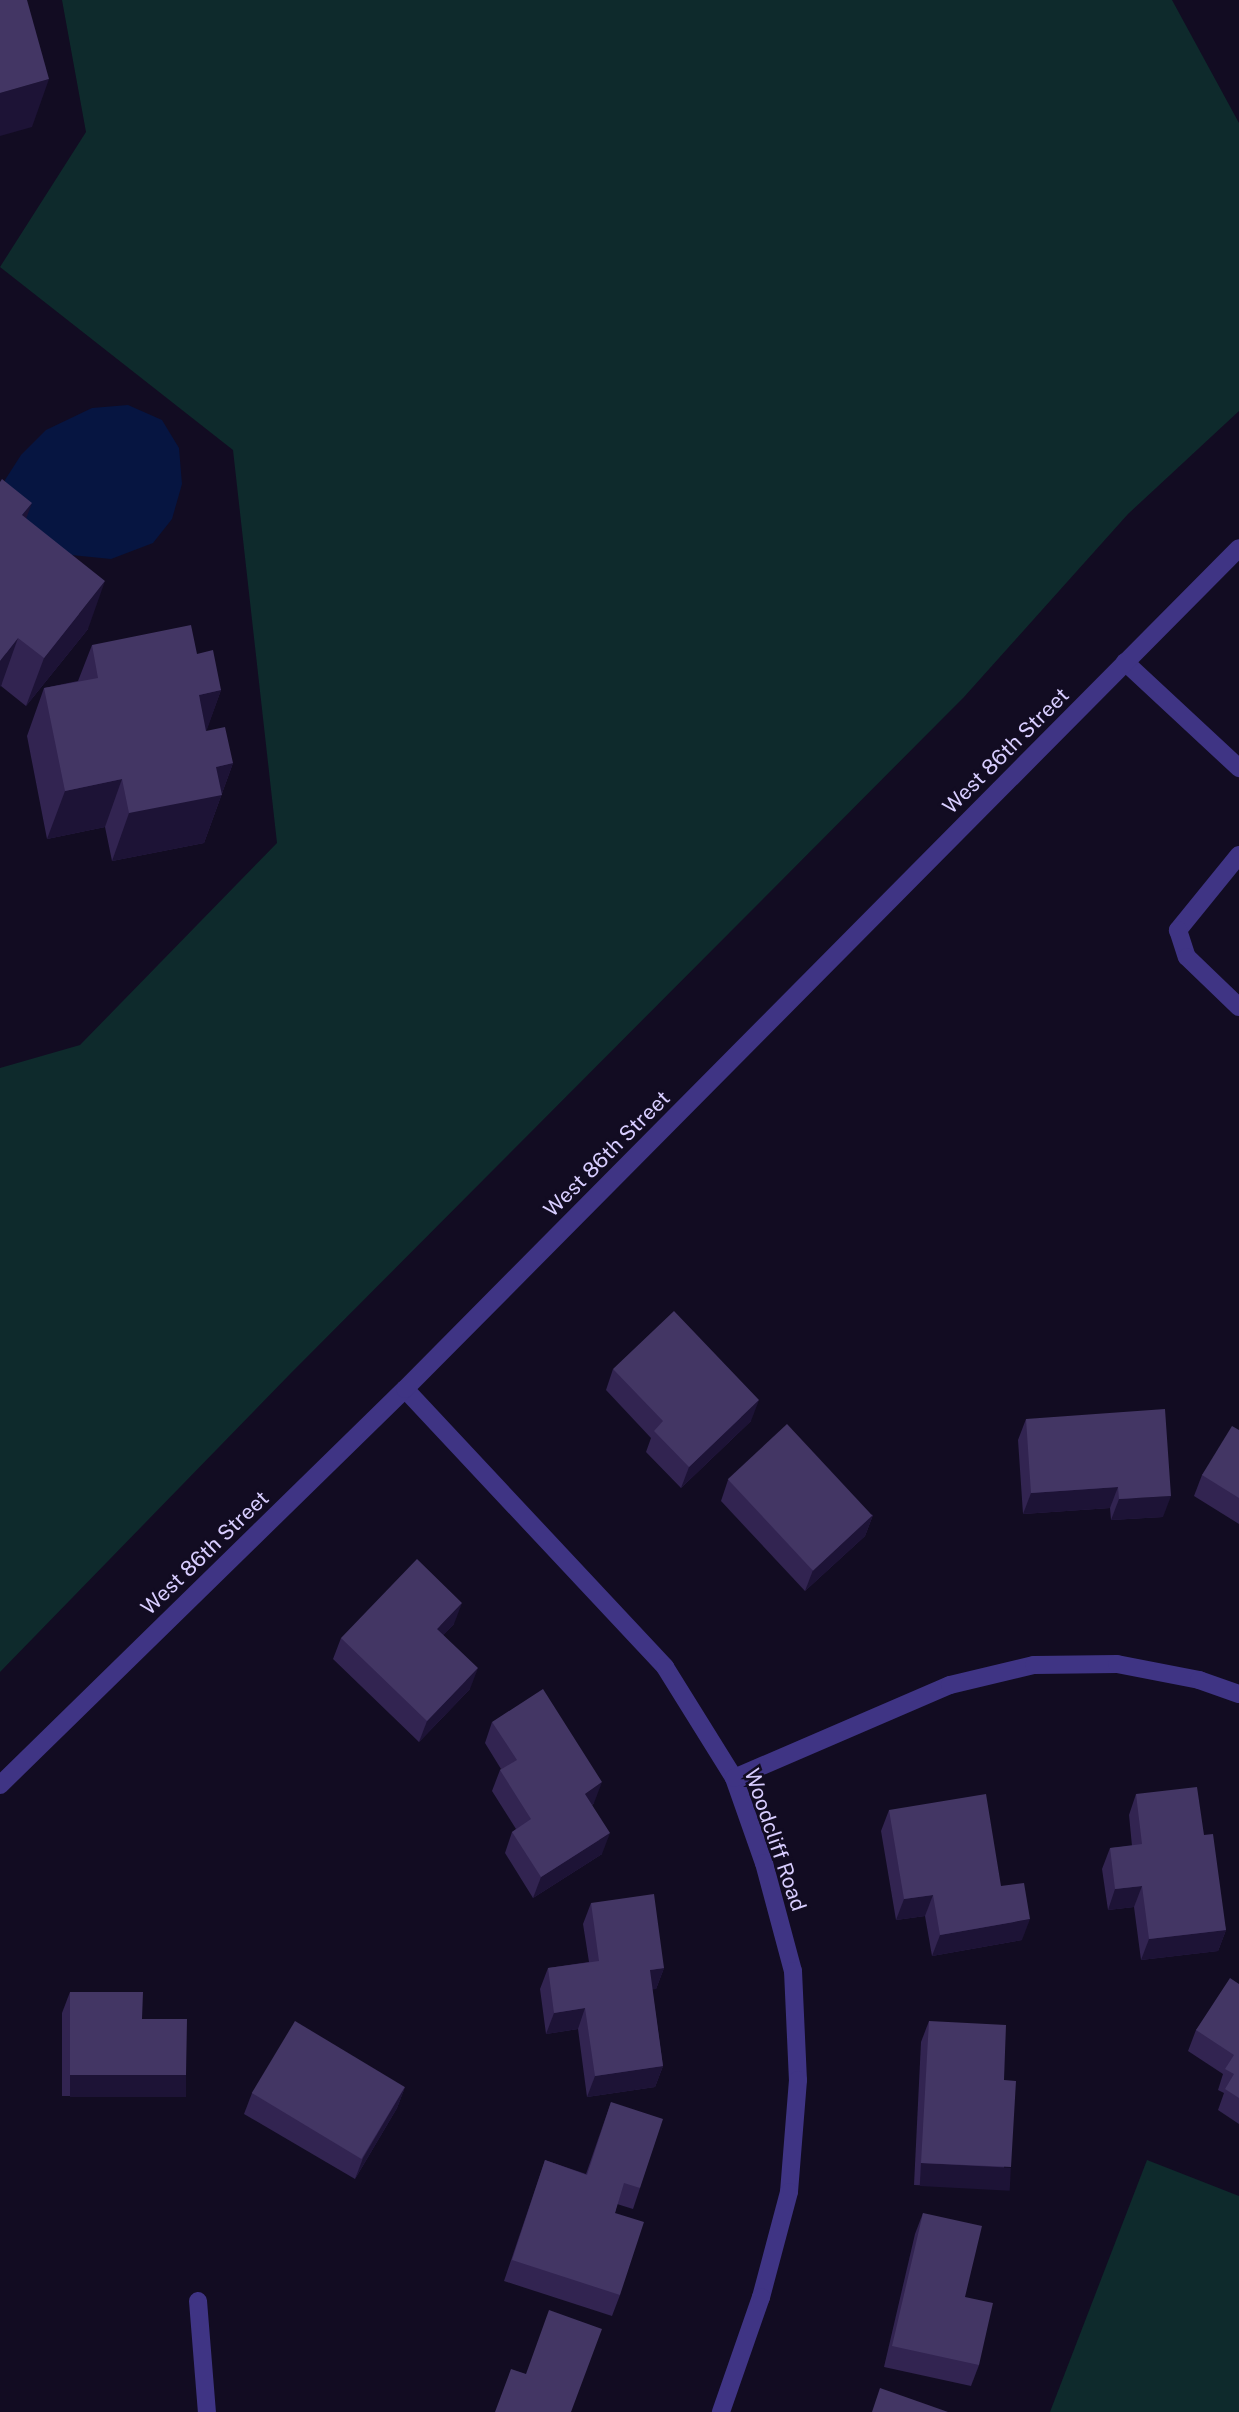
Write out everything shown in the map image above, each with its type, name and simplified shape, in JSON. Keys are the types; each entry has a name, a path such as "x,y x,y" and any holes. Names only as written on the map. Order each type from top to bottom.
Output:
{"street":[{"name":"West 86th Street","path":"0,1785 405,1389 1239,548"},
{"path":"1125,662 1239,768"},
{"path":"1239,855 1178,930 1187,957 1239,1007"},
{"name":"Woodcliff Road","path":"405,1389 664,1667 734,1778 764,1863 793,1971 799,2080 789,2192 761,2297 721,2412"},
{"path":"734,1778 950,1685 1034,1665 1117,1664 1199,1679 1239,1694"},
{"path":"198,2301 207,2412"}],"green space":[{"path":"62,0 1172,0 1239,123 1239,411 1128,514 964,697 291,1373 0,1672 0,1068 80,1045 277,843 233,450 0,267 86,132"},
{"path":"1147,2160 1239,2196 1239,2412 1050,2412"}],"water":[{"path":"128,405 162,420 179,448 182,484 172,519 153,543 111,559 71,555 18,521 7,502 5,480 21,455 46,430 92,408"}],"building":[{"path":"0,0 27,0 49,79 0,93"},
{"path":"2,479 32,503 22,515 105,581 44,658 18,638 0,661"},
{"path":"191,625 197,654 213,650 221,690 199,695 206,731 225,727 233,763 216,767 222,795 129,813 122,779 65,791 44,688 98,678 92,645"},
{"path":"674,1311 759,1400 689,1467 654,1431 663,1421 613,1369"},
{"path":"1165,1409 1171,1496 1119,1499 1118,1487 1031,1493 1026,1419"},
{"path":"787,1424 872,1515 813,1571 728,1479"},
{"path":"1232,1426 1239,1430 1239,1498 1202,1475"},
{"path":"417,1559 462,1603 437,1629 478,1668 427,1721 341,1638"},
{"path":"543,1689 602,1782 585,1794 610,1833 541,1877 512,1832 531,1819 500,1770 517,1760 492,1722"},
{"path":"1197,1787 1204,1835 1213,1834 1226,1930 1149,1939 1142,1886 1115,1889 1110,1848 1142,1844 1136,1794"},
{"path":"986,1794 1001,1886 1024,1883 1030,1919 940,1935 933,1895 904,1899 889,1810"},
{"path":"654,1894 664,1968 650,1970 663,2066 595,2076 585,2008 554,2013 548,1968 599,1961 591,1903"},
{"path":"1230,1978 1239,1984 1239,2098 1225,2089 1234,2074 1225,2069 1234,2055 1196,2030"},
{"path":"70,1992 143,1992 142,2019 187,2019 186,2075 70,2075"},
{"path":"295,2021 405,2087 361,2159 252,2093"},
{"path":"929,2021 1006,2025 1004,2080 1016,2081 1011,2167 921,2163"},
{"path":"611,2102 663,2119 640,2188 624,2183 615,2213 644,2222 620,2295 512,2260 545,2160 587,2175"},
{"path":"923,2213 982,2226 965,2297 993,2303 979,2365 892,2346"},
{"path":"549,2310 602,2329 571,2412 495,2412 511,2369 526,2374"},
{"path":"880,2388 948,2412 872,2412"}]}
